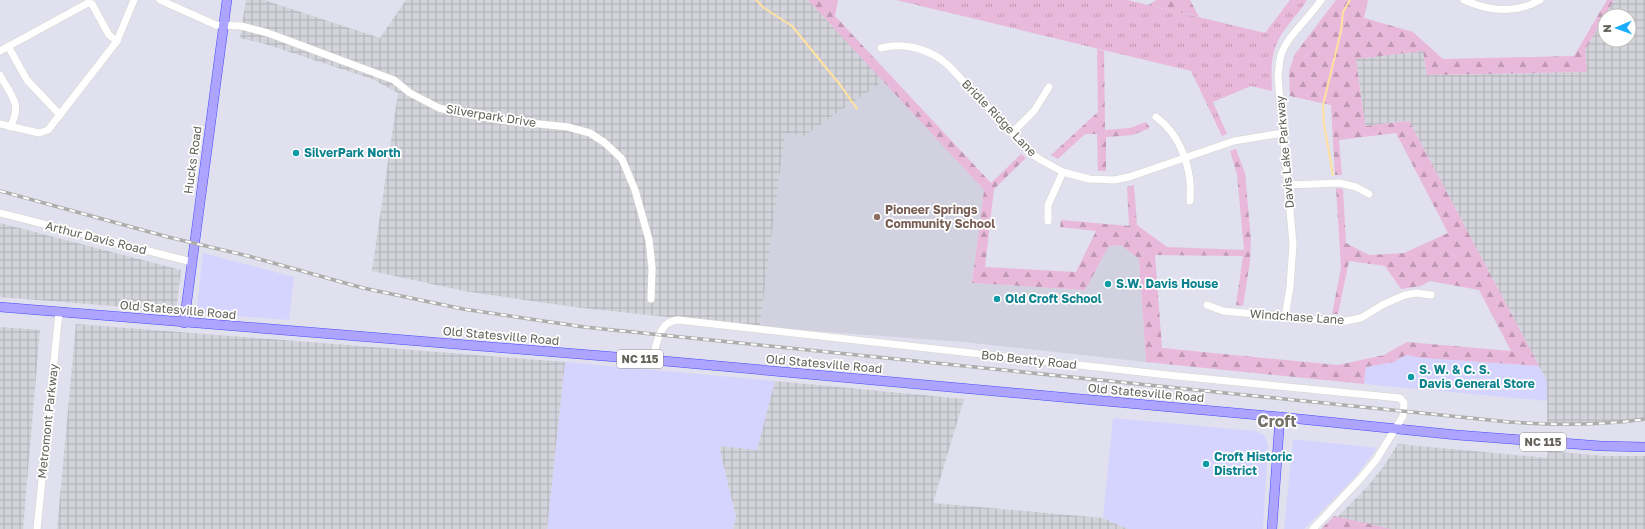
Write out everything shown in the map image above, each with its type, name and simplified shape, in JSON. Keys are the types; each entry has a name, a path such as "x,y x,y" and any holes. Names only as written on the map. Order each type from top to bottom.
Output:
{"main road":[{"name":"Hucks Road","path":"184,322 227,0"},
{"name":"Old Statesville Road","path":"0,307 653,360 1516,440 1645,448"},
{"path":"1272,529 1280,417"}],"street":[{"path":"0,124 44,133 48,130 117,41 134,0"},
{"name":"Silverpark Drive","path":"160,0 216,25 241,26 268,33 394,80 410,93 439,108 500,120 568,127 590,133 605,143 622,159 635,190 649,240 652,268 651,299"},
{"name":"Davis Lake Parkway","path":"1285,317 1290,287 1293,244 1278,77 1282,54 1291,38 1321,0"},
{"path":"1464,0 1479,6 1496,10 1509,10 1524,7 1540,0"},
{"path":"0,51 88,3 92,4 109,35 117,41"},
{"path":"8,46 27,80 60,115"},
{"name":"Bridle Ridge Lane","path":"881,48 905,46 936,55 948,65 1032,154 1063,172 1090,178 1114,180 1129,177 1234,141 1283,133"},
{"path":"0,75 16,106 16,114 10,127"},
{"path":"1012,132 1034,111 1049,87"},
{"path":"1156,117 1170,130 1184,158 1189,176 1190,201"},
{"path":"1048,222 1048,205 1063,172"},
{"path":"1288,185 1340,183 1356,187 1369,194"},
{"name":"Arthur Davis Road","path":"0,213 192,262"},
{"name":"Windchase Lane","path":"1206,305 1223,311 1340,322 1361,318 1384,304 1405,295 1416,293 1431,295"},
{"name":"Metromont Parkway","path":"38,529 58,312"},
{"name":"Bob Beatty Road","path":"653,360 664,325 674,320 678,320 1177,376 1397,398 1402,400 1404,404 1403,416 1396,429"},
{"path":"1312,529 1376,460 1396,429"}],"shaded area":[{"name":"SilverPark North","path":"246,0 264,0 380,38 406,0 808,0 884,81 804,136 785,133 760,327 574,307 464,291 372,271 398,93 372,79 262,43 240,38"},
{"path":"1614,0 1645,0 1645,418 1593,423 1547,424 1547,381 1409,121 1365,126 1356,58 1423,51 1427,75 1587,72 1585,50 1597,29 1597,48 1637,48 1637,8 1609,8"},
{"name":"Pioneer Springs Community School","path":"884,81 984,190 972,283 1085,290 1109,246 1121,245 1139,259 1146,362 963,342 760,327 785,133 804,136"},
{"path":"0,223 181,270 176,311 0,297"},
{"path":"203,253 294,277 289,320 196,313"},
{"path":"76,324 565,362 547,529 57,529"},
{"path":"0,327 40,330 23,529 0,529"},
{"path":"1406,355 1422,358 1539,366 1547,381 1547,401 1364,384 1366,367 1394,362"},
{"path":"565,362 775,381 757,450 719,447 736,517 733,529 547,529"},
{"path":"775,381 964,399 933,503 1103,518 1128,529 733,529 736,517 719,446 757,450"},
{"path":"1113,418 1255,431 1264,435 1268,445 1263,529 1128,529 1103,518"},
{"path":"1293,439 1377,448 1355,477 1304,529 1284,529"},
{"path":"1398,444 1547,458 1548,451 1604,456 1645,456 1645,529 1326,529 1368,486 1384,466"}],"green space":[{"path":"808,0 838,0 835,16 991,183 1021,154 1026,158 994,189 985,267 1076,272 1096,231 1060,227 1061,220 1129,226 1127,187 1134,185 1137,225 1167,247 1244,250 1237,174 1230,151 1236,149 1245,173 1251,240 1250,261 1243,306 1236,305 1243,256 1155,255 1162,348 1338,365 1384,355 1407,342 1511,351 1479,290 1430,281 1421,286 1401,289 1385,266 1349,261 1338,314 1332,314 1341,268 1336,188 1343,189 1346,243 1369,255 1404,253 1448,233 1396,133 1339,140 1342,175 1335,175 1331,105 1290,96 1289,71 1295,54 1336,0 1368,0 1364,18 1413,32 1443,59 1574,56 1597,17 1597,29 1585,50 1587,72 1427,75 1423,51 1356,59 1365,126 1409,121 1539,366 1422,358 1406,355 1394,362 1366,367 1364,384 1146,362 1139,259 1121,245 1109,246 1085,290 972,283 984,190"},
{"path":"896,0 1127,0 1265,33 1290,0 1307,0 1281,35 1274,50 1272,66 1272,91 1251,86 1213,102 1227,134 1222,136 1191,71"},
{"path":"1157,0 1190,0 1199,17 1148,5"},
{"path":"1607,0 1614,0 1609,8 1602,8"},
{"path":"1097,49 1104,51 1105,130 1130,128 1146,122 1150,128 1133,135 1106,137 1106,171 1098,171 1097,134 1085,134 1058,159 1051,155 1098,112"},
{"path":"1334,516 1392,529 1321,529"}],"waterway":[{"path":"756,0 764,8 792,26 841,86 857,109"},
{"path":"1333,175 1324,124 1323,105 1341,31 1343,12 1350,0"}],"railway":[{"path":"0,191 168,237 248,256 363,288 463,309 584,327 1509,422 1577,424 1611,423 1645,419"}],"place":[{"name":"SilverPark North","path":"296,153"},
{"name":"Pioneer Springs Community School","path":"877,217"},
{"name":"S.W. Davis House","path":"1108,284"},
{"name":"Old Croft School","path":"997,299"},
{"name":"S. W. & C. S. Davis General Store","path":"1411,377"},
{"name":"Croft Historic District","path":"1206,464"}],"district":[{"name":"Croft","path":"1277,421"}]}
